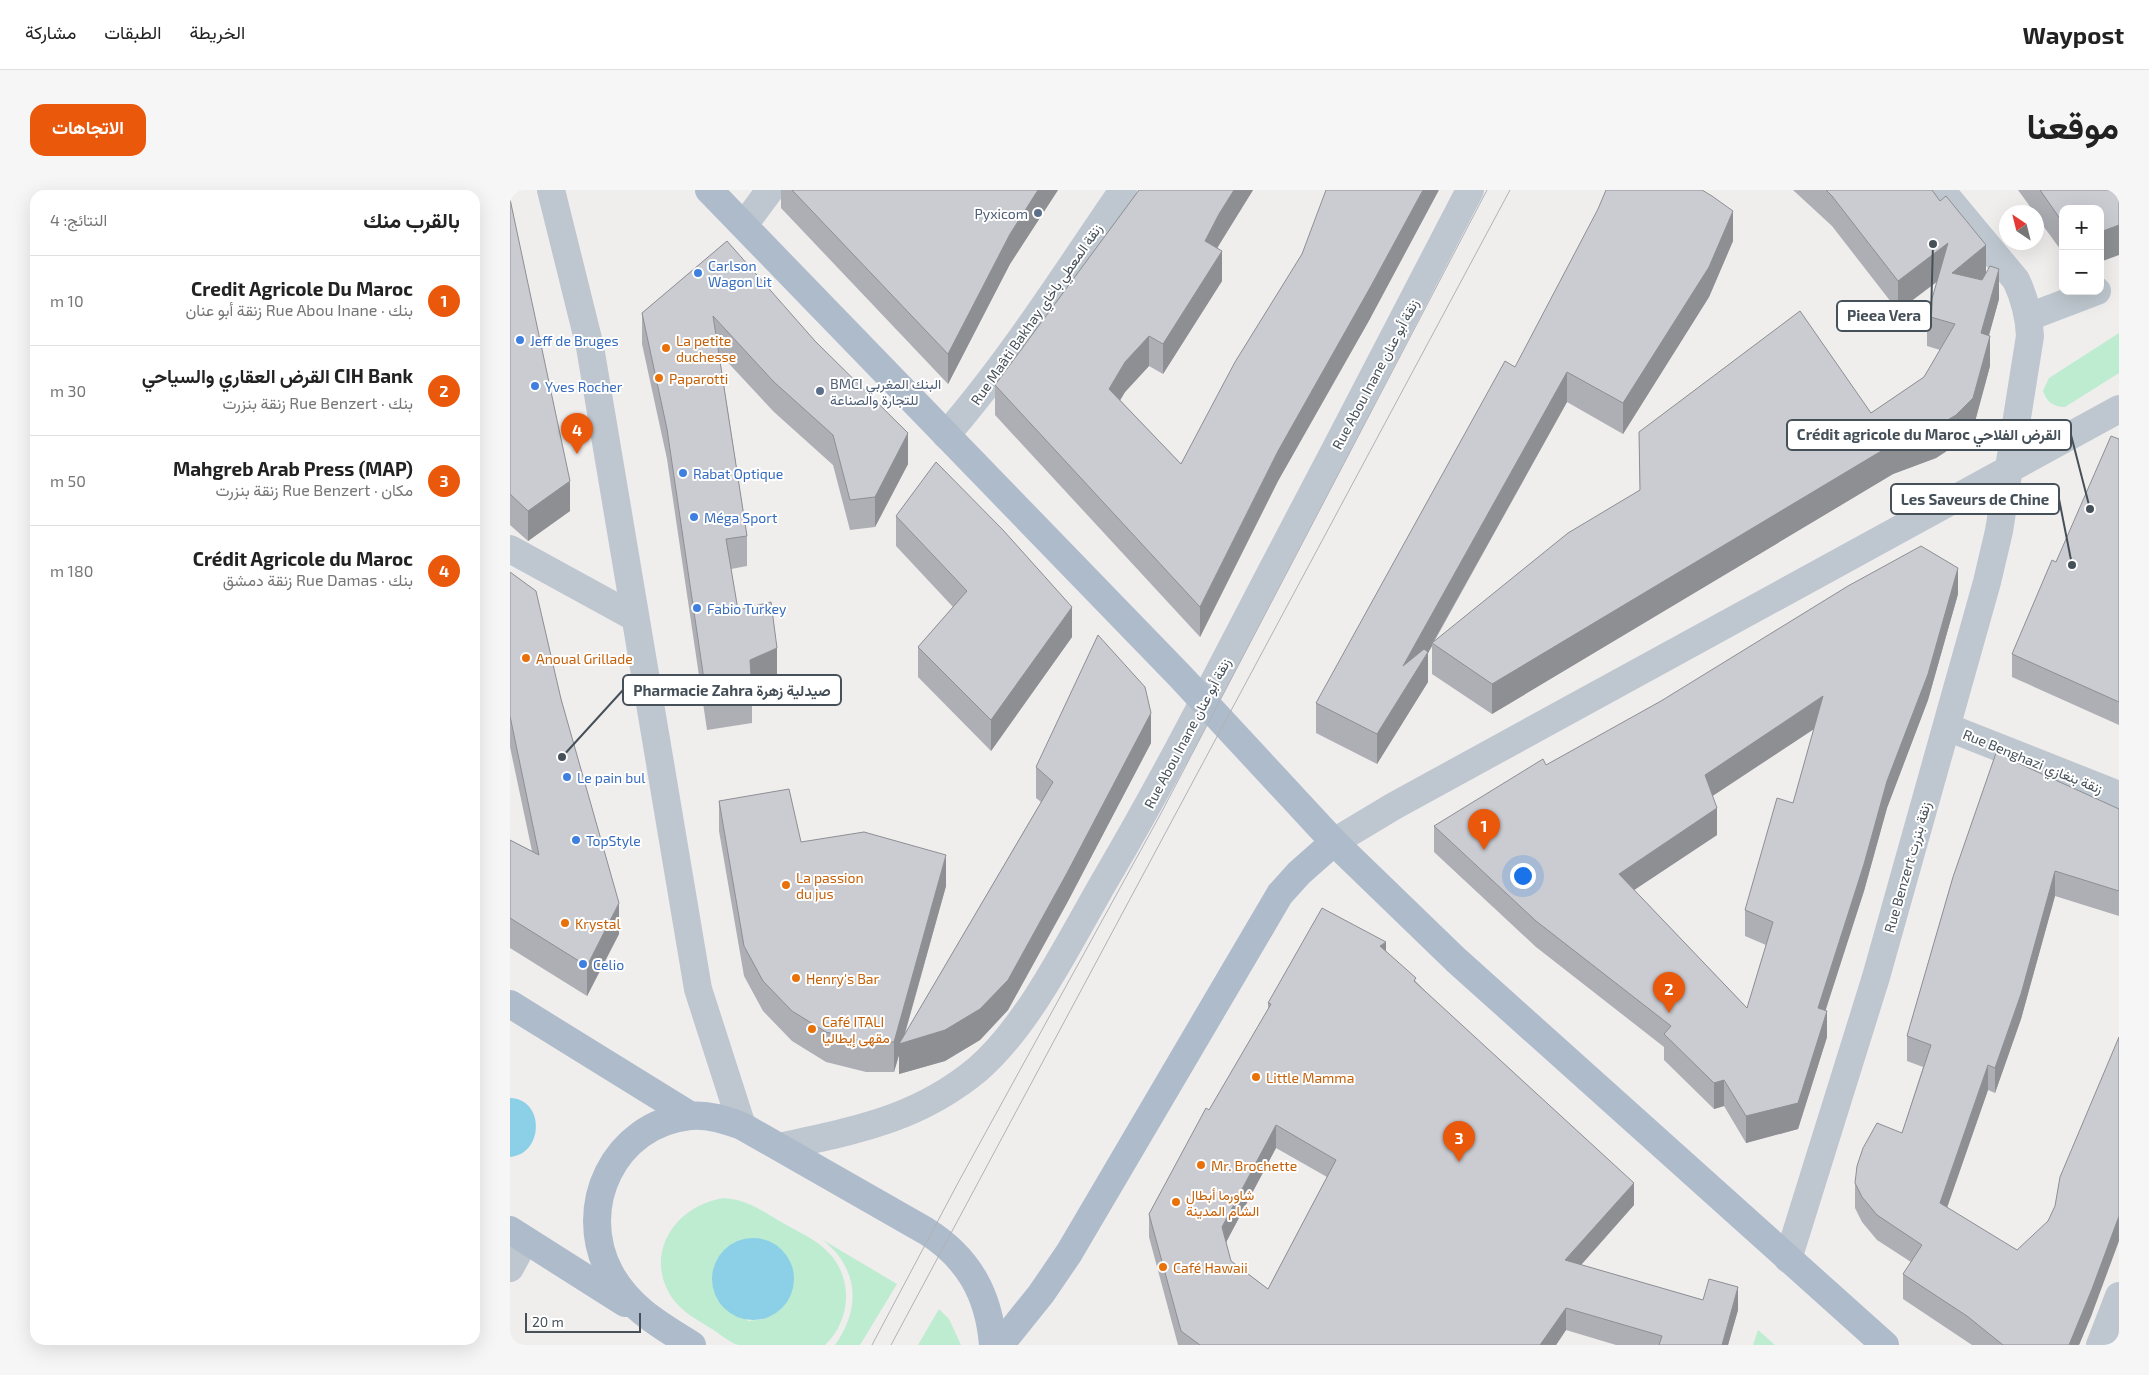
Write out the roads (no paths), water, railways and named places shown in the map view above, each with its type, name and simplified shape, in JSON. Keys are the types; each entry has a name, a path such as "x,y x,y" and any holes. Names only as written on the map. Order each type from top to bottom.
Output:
{"main road":[{"path":"709,190 1203,701 1334,842 1456,960 1884,1345"},
{"path":"1000,1345 1041,1294 1069,1252 1280,894 1299,873 1334,842"},
{"path":"510,1004 691,1116"},
{"path":"644,1315 611,1275 603,1258 598,1241 598,1203 603,1183 614,1163 629,1144 662,1124 691,1116 718,1118 742,1126 780,1147 926,1231 950,1248 966,1266 980,1289 988,1310 993,1345"},
{"path":"518,1235 692,1345"}],"street":[{"path":"551,190 590,347 698,989 742,1126"},
{"path":"744,225 770,190"},
{"name":"Rue Maâti Bakhay زنقة المعطي باخاي","path":"946,435 974,403 1037,315 1122,190"},
{"name":"Rue Abou Inane زنقة أبو عنان","path":"780,1147 864,1129 910,1112 941,1096 978,1068 1022,1020 1141,818 1470,190"},
{"name":"Rue Benzert زنقة بنزرت","path":"1788,1259 1876,977 1947,727 1999,531 2030,336 2029,316 2016,280 1941,190"},
{"path":"2104,289 2119,283"},
{"path":"2029,316 2086,295"},
{"path":"1334,842 1394,806 2008,470 2113,418"},
{"path":"510,549 634,617"},
{"name":"Rue Benghazi زنقة بنغازي","path":"1947,727 2119,795"},
{"path":"510,1268 518,1235"},
{"path":"2100,1345 2119,1296"}],"water":[{"path":"510,1098 521,1101 530,1107 536,1127 529,1147 521,1154 510,1157"},
{"path":"753,1238 769,1241 782,1250 791,1263 794,1279 791,1295 782,1308 769,1317 753,1320 737,1317 724,1308 715,1295 712,1279 715,1263 724,1250 737,1241"}],"tram line":[{"path":"872,1345 959,1181 1159,817 1487,190"},
{"path":"891,1345 1510,190"}],"place":[{"name":"Pyxicom","path":"1038,213"},
{"name":"Pieea Vera","path":"1933,244"},
{"name":"Carlson Wagon Lit","path":"698,273"},
{"name":"Jeff de Bruges","path":"520,340"},
{"name":"La petite duchesse","path":"666,348"},
{"name":"Paparotti","path":"659,378"},
{"name":"Yves Rocher","path":"535,386"},
{"name":"BMCI البنك المغربي للتجارة والصناعة","path":"820,391"},
{"name":"Crédit Agricole du Maroc","path":"577,454"},
{"name":"Rabat Optique","path":"683,473"},
{"name":"Crédit agricole du Maroc القرض الفلاحي","path":"2090,509"},
{"name":"Méga Sport","path":"694,517"},
{"name":"Les Saveurs de Chine","path":"2072,565"},
{"name":"Fabio Turkey","path":"697,608"},
{"name":"Anoual Grillade","path":"526,658"},
{"name":"Pharmacie Zahra صيدلية زهرة","path":"562,757"},
{"name":"Le pain bul","path":"567,777"},
{"name":"TopStyle","path":"576,840"},
{"name":"Credit Agricole Du Maroc","path":"1484,850"},
{"name":"La passion du jus","path":"786,885"},
{"name":"Krystal","path":"565,923"},
{"name":"Celio","path":"583,964"},
{"name":"Henry's Bar","path":"796,978"},
{"name":"CIH Bank القرض العقاري والسياحي","path":"1669,1013"},
{"name":"Café ITALI مقهى إيطاليا","path":"812,1029"},
{"name":"Little Mamma","path":"1256,1077"},
{"name":"Mahgreb Arab Press (MAP)","path":"1459,1162"},
{"name":"Mr. Brochette","path":"1201,1165"},
{"name":"شاورما أبطال الشام المدينة","path":"1176,1202"},
{"name":"Café Hawaii","path":"1163,1267"}]}
